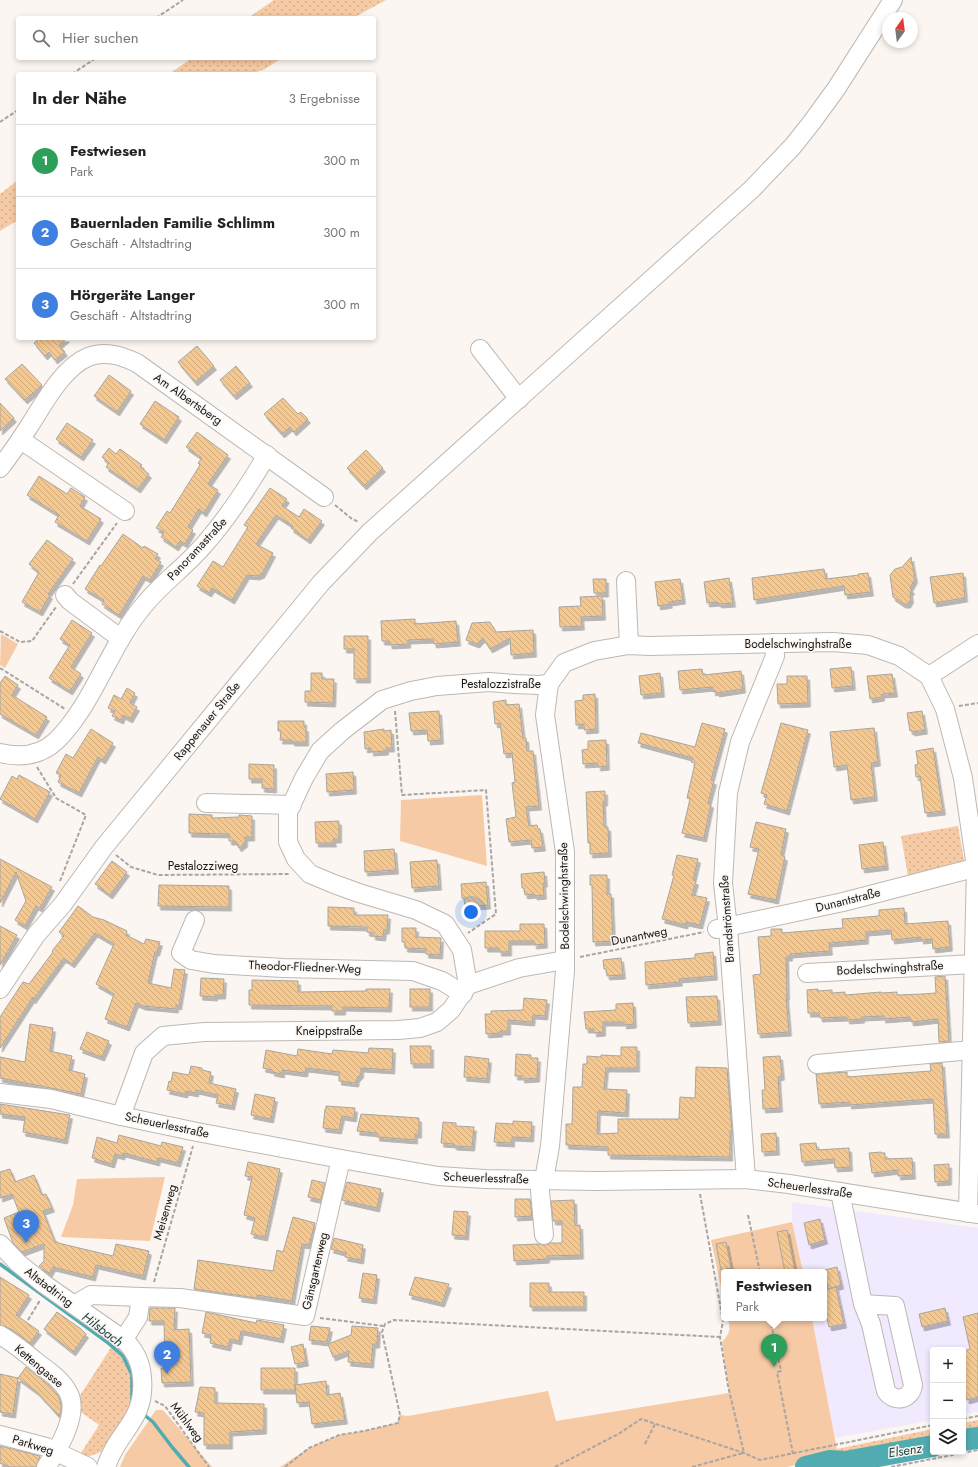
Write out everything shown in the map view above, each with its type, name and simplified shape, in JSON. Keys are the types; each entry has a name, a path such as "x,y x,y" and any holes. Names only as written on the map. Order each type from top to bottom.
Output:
{"street":[{"name":"Rappenauer Straße","path":"0,989 36,935 63,904 104,847 321,583 370,532 752,189 793,146 836,89 893,0"},
{"path":"480,349 519,399"},
{"name":"Am Albertsberg","path":"0,468 21,440 59,381 72,366 88,356 102,354 122,356 137,364 324,497"},
{"path":"21,440 125,511"},
{"name":"Panoramastraße","path":"0,753 14,756 30,756 43,750 56,741 76,716 120,638 144,604 202,547 235,507 267,455"},
{"path":"626,581 629,645"},
{"path":"65,595 70,601 120,638"},
{"name":"Bodelschwinghstraße","path":"544,1235 542,1180 550,1146 565,971 565,852 545,715 549,684 564,662 594,652 629,645 648,646 833,642 868,645 899,656 929,676"},
{"name":"Brandströmstraße","path":"746,1179 722,929 723,883 728,792 740,742 775,656 774,643"},
{"path":"973,1214 972,1050 977,867 963,778 945,709 929,676 978,644"},
{"name":"Pestalozzistraße","path":"465,989 462,950 445,924 416,910 353,891 310,874 296,859 288,842 288,812 304,778 320,751 342,731 382,700 411,691 437,686 489,682 522,685 549,684"},
{"path":"206,803 292,805"},
{"name":"Dunantstraße","path":"722,929 843,902 977,867"},
{"name":"Theodor-Fliedner-Weg","path":"195,920 181,953 191,960 214,964 283,968 414,971 465,989"},
{"path":"465,989 519,968 565,960"},
{"name":"Bodelschwinghstraße","path":"807,972 974,964"},
{"name":"Kneippstraße","path":"121,1116 144,1053 163,1036 204,1032 398,1030 420,1028 437,1022 451,1010 465,989"},
{"path":"817,1064 972,1050"},
{"name":"Scheuerlesstraße","path":"0,1093 51,1099 197,1132 438,1176 485,1179 596,1181 746,1179 840,1192 973,1214"},
{"name":"Gänsgartenweg","path":"74,1305 91,1295 180,1298 305,1316 341,1159"},
{"path":"840,1192 863,1304 871,1324 886,1391 893,1397 902,1398 910,1394 913,1384 895,1306 863,1304"},
{"name":"Altstadtring","path":"0,1244 18,1263 124,1340 131,1347 142,1372 139,1407"},
{"path":"124,1340 138,1317 145,1297"},
{"name":"Kettengasse","path":"0,1335 61,1382 68,1393 72,1404 72,1412 64,1435 46,1467"},
{"path":"106,1467 109,1458 139,1407"},
{"name":"Parkweg","path":"0,1435 46,1447 88,1467"}],"path":[{"path":"159,16 183,0"},
{"path":"75,72 93,60"},
{"path":"0,122 16,111"},
{"path":"324,497 352,519 363,524"},
{"path":"0,668 76,716"},
{"path":"394,696 402,795 486,790 496,914 456,941"},
{"path":"962,705 978,703"},
{"path":"30,756 56,798 86,815 60,883"},
{"name":"Pestalozziweg","path":"104,847 131,867 158,875 310,874"},
{"name":"Dunantweg","path":"565,960 722,929"},
{"name":"Meisenweg","path":"145,1297 197,1132"},
{"path":"697,1180 721,1310"},
{"path":"748,1215 759,1269"},
{"path":"28,1320 39,1302 39,1299"},
{"path":"305,1316 384,1326"},
{"path":"285,1467 309,1448 339,1435 398,1423 400,1415 382,1332 385,1324 394,1320 720,1337"},
{"path":"723,1321 720,1337 729,1393 744,1452"},
{"path":"771,1321 781,1371 777,1372 793,1454"},
{"name":"Mühlweg","path":"139,1407 157,1401 165,1406 209,1467"},
{"path":"966,1418 978,1416"},
{"path":"555,1467 620,1433 641,1419 744,1452 760,1460 930,1426"},
{"path":"645,1444 655,1424"},
{"path":"891,1467 978,1450"},
{"path":"692,1467 744,1452"}],"shaded area":[{"path":"274,0 386,0 357,16 251,16"},
{"path":"189,60 279,60 265,69 256,72 172,72"},
{"path":"16,182 16,221 0,231 0,194"},
{"path":"1,634 18,644 5,668 0,665"},
{"path":"482,795 487,866 400,841 401,800"},
{"path":"958,826 965,866 908,876 901,836"},
{"path":"165,1177 150,1241 61,1237 73,1205 77,1179"},
{"path":"792,1202 978,1228 978,1412 966,1414 966,1347 930,1347 930,1421 835,1438 813,1321 827,1321 827,1269 802,1269 792,1222"},
{"path":"792,1222 802,1269 721,1269 721,1287 711,1240"},
{"path":"728,1321 813,1321 838,1455 787,1467 280,1467 309,1448 339,1435 397,1423 400,1415 408,1416 548,1391 556,1421 729,1393 722,1342 727,1336"},
{"path":"114,1343 128,1357 134,1373 134,1394 129,1410 101,1452 87,1457 81,1453 99,1425 78,1410 79,1397"},
{"path":"156,1410 163,1410 212,1467 120,1467 125,1455"},
{"path":"978,1420 978,1448 966,1450 966,1422"},
{"path":"930,1430 930,1455 939,1455 874,1467 841,1467 837,1449"}],"building":[{"path":"38,340 65,340 59,345 65,352 55,360 49,352 45,356 34,343"},
{"path":"197,346 214,366 195,382 178,362"},
{"path":"22,364 42,385 25,400 5,379"},
{"path":"236,366 250,383 234,396 220,380"},
{"path":"109,375 131,391 117,412 94,396"},
{"path":"283,398 298,414 301,412 308,419 294,432 290,427 282,434 264,414"},
{"path":"155,401 179,417 164,440 140,424"},
{"path":"0,403 14,418 0,431"},
{"path":"67,423 93,440 81,457 56,439"},
{"path":"197,432 228,455 208,484 218,490 204,513 199,509 188,527 193,530 185,544 180,541 176,547 161,537 164,532 156,528 167,511 170,513 200,465 198,463 202,458 186,447"},
{"path":"109,448 116,454 120,449 142,465 140,467 149,474 138,489 106,467 109,463 102,457"},
{"path":"366,450 383,468 364,486 347,468"},
{"path":"39,476 67,494 71,488 85,497 80,506 101,519 87,541 55,522 59,515 27,495"},
{"path":"270,488 287,499 282,506 299,517 304,509 322,521 308,540 291,528 293,526 276,515 256,544 273,553 262,574 257,576 247,575 232,600 212,588 209,593 197,586 213,561 223,567 248,527 244,525"},
{"path":"123,534 143,548 144,546 158,554 155,559 161,562 150,580 143,576 119,615 102,604 104,600 85,589 100,565 101,566"},
{"path":"47,540 73,559 48,594 50,595 40,612 22,602 39,572 29,564"},
{"path":"911,557 915,579 910,588 912,590 910,593 911,599 908,604 903,604 893,597 890,575 895,569 902,567"},
{"path":"824,569 826,579 868,573 871,592 845,595 844,586 754,600 752,578"},
{"path":"963,573 965,598 934,603 930,577"},
{"path":"729,578 733,603 707,603 704,582"},
{"path":"593,579 606,579 606,593 594,593"},
{"path":"680,579 683,600 669,602 670,604 658,606 655,582"},
{"path":"602,596 603,616 581,617 582,626 560,627 559,607 581,606 580,597"},
{"path":"415,619 415,624 456,621 458,642 434,644 433,639 408,640 408,644 390,645 389,641 382,641 381,621"},
{"path":"72,620 92,633 71,667 81,674 70,691 49,678 70,645 60,639"},
{"path":"490,622 496,632 533,630 534,653 511,655 510,638 490,649 483,638 477,644 466,640 472,623"},
{"path":"344,636 368,636 368,679 354,679 354,649 344,649"},
{"path":"851,667 853,686 832,688 830,669"},
{"path":"702,669 703,675 741,671 743,689 717,693 716,691 713,692 713,687 680,690 678,671"},
{"path":"311,673 322,673 322,679 334,679 333,703 305,702 305,691 311,691"},
{"path":"660,673 662,693 641,695 639,676"},
{"path":"892,674 895,693 882,694 882,697 870,699 867,676"},
{"path":"5,676 18,685 12,695 47,717 36,735 0,714 0,683"},
{"path":"787,676 807,676 808,703 778,704 777,684 787,684"},
{"path":"127,688 135,693 130,703 137,707 130,719 123,715 121,720 112,716 115,711 108,708 114,695 121,699"},
{"path":"595,694 596,729 584,730 584,724 576,725 575,701 583,700 583,695"},
{"path":"506,700 506,705 519,704 523,738 526,738 527,751 533,751 539,806 526,807 529,826 537,825 538,829 540,829 543,847 532,848 531,840 509,842 506,819 516,817 512,783 515,782 512,753 504,754 500,723 495,724 493,702"},
{"path":"439,711 441,740 428,741 427,730 411,731 409,713"},
{"path":"922,711 925,730 910,731 907,713"},
{"path":"278,721 304,721 304,727 306,728 306,742 280,740 281,731 278,731"},
{"path":"702,723 725,729 711,780 714,781 708,803 711,804 704,838 682,833 690,799 687,798 695,763 691,762 693,758 638,743 641,733 695,747"},
{"path":"781,723 808,730 787,811 764,804 767,795 761,793"},
{"path":"874,728 878,762 871,763 875,797 851,800 847,765 834,767 830,732"},
{"path":"91,729 113,743 103,760 98,757 79,793 58,782 61,775 56,773 66,754 73,758"},
{"path":"384,729 384,731 391,730 392,748 386,748 386,751 371,752 371,748 365,749 364,732"},
{"path":"606,740 607,766 598,767 598,763 583,764 582,750 588,749 588,741"},
{"path":"933,748 943,811 925,813 920,776 916,777 915,765 918,764 916,751"},
{"path":"249,764 274,765 274,789 262,788 262,779 249,779"},
{"path":"353,772 354,790 327,792 326,774"},
{"path":"19,775 50,792 35,819 0,799 12,776 17,779"},
{"path":"605,791 605,802 603,802 604,827 608,827 609,853 590,854 590,843 588,843 586,792"},
{"path":"189,814 212,815 212,818 239,817 239,815 252,816 252,837 245,837 245,843 239,848 235,841 229,841 229,834 189,833"},
{"path":"339,821 339,839 333,839 334,843 316,843 315,822"},
{"path":"756,822 786,829 781,855 785,857 776,900 748,894 759,849 750,847"},
{"path":"883,842 886,866 862,869 859,845"},
{"path":"394,849 396,870 365,872 364,851"},
{"path":"677,855 698,859 693,880 696,881 692,895 707,898 700,925 686,922 685,925 662,919 674,875 672,875"},
{"path":"0,859 52,887 40,908 36,906 25,926 15,920 26,901 16,872 0,903"},
{"path":"437,860 439,886 412,888 410,862"},
{"path":"112,861 127,872 110,895 95,884"},
{"path":"544,872 544,895 525,895 524,888 522,888 521,874"},
{"path":"590,875 607,875 607,894 611,894 613,941 593,942 592,885 590,885"},
{"path":"486,882 488,905 475,906 475,908 465,909 464,898 462,898 461,884"},
{"path":"159,885 229,886 229,907 158,906"},
{"path":"78,906 93,917 104,920 127,931 126,935 144,944 146,939 160,942 157,952 155,952 148,983 171,988 174,969 185,970 179,1006 176,1005 176,1009 143,1006 136,1003 127,1027 105,1019 114,994 96,984 114,944 95,933 72,964 63,959 33,1000 33,997 0,1048 0,1017 23,982 29,984 53,952 52,951 64,936 59,932"},
{"path":"328,907 354,908 354,915 388,915 387,930 384,930 383,937 373,936 373,933 367,932 367,927 328,926"},
{"path":"904,908 905,924 948,921 950,947 933,949 932,939 921,940 921,937 892,940 891,930 866,932 866,940 829,943 830,951 790,954 790,957 786,957 786,996 789,1032 758,1034 753,975 761,974 758,937 771,936 771,929 782,929 782,933 843,928 842,919 879,916 879,910"},
{"path":"520,924 544,924 545,944 534,945 534,941 509,941 509,952 499,952 499,948 485,948 485,931 520,931"},
{"path":"0,926 17,935 0,965"},
{"path":"402,928 416,928 416,937 441,938 440,955 426,954 426,949 405,948 405,942 402,942"},
{"path":"713,952 715,976 679,979 680,982 646,985 645,962 695,958 695,954"},
{"path":"621,958 623,975 607,976 606,969 604,969 603,960"},
{"path":"945,976 949,1041 939,1042 938,1019 911,1022 910,1017 883,1019 883,1016 862,1017 862,1019 847,1020 847,1017 820,1018 819,1013 808,1013 807,990 832,990 832,993 845,992 845,995 881,992 897,992 897,995 936,993 935,977"},
{"path":"201,978 224,979 223,995 215,995 215,997 200,996"},
{"path":"252,980 298,981 298,992 366,991 366,989 390,989 389,1008 343,1007 343,1011 332,1011 332,1006 249,1005 249,990 252,990"},
{"path":"410,989 430,989 430,1007 410,1007"},
{"path":"717,996 719,1021 688,1023 686,997"},
{"path":"524,998 547,1000 545,1016 533,1015 532,1022 508,1020 508,1031 486,1034 485,1014 491,1014 491,1011 523,1010"},
{"path":"633,1003 634,1024 624,1025 624,1022 603,1022 603,1032 594,1033 594,1029 586,1029 584,1012 616,1010 616,1004"},
{"path":"30,1024 53,1028 50,1051 72,1056 69,1070 85,1074 81,1094 0,1078 0,1057 25,1062"},
{"path":"87,1032 109,1041 102,1057 80,1049"},
{"path":"410,1046 431,1046 431,1064 411,1064"},
{"path":"621,1047 637,1047 637,1068 606,1068 604,1089 627,1090 626,1113 598,1111 597,1134 618,1133 618,1119 679,1119 680,1097 695,1098 696,1067 727,1068 732,1131 730,1131 730,1157 608,1155 608,1147 566,1145 566,1124 572,1124 573,1087 582,1087 583,1064 587,1064 587,1056 621,1056"},
{"path":"369,1048 393,1049 392,1070 361,1068 361,1074 357,1078 356,1083 339,1081 339,1072 306,1068 305,1073 282,1070 282,1074 263,1068 266,1050 297,1056 298,1049 332,1054 333,1050 368,1053"},
{"path":"516,1054 531,1055 531,1058 538,1058 537,1078 522,1079 522,1076 515,1076"},
{"path":"465,1056 489,1059 487,1079 464,1077"},
{"path":"780,1056 782,1076 778,1077 780,1108 763,1109 762,1090 765,1090 763,1057"},
{"path":"942,1063 947,1134 935,1134 933,1099 849,1105 849,1102 819,1104 816,1074 847,1072 847,1077 931,1071 930,1064"},
{"path":"191,1066 202,1068 202,1070 211,1072 209,1083 236,1089 232,1106 216,1103 218,1095 196,1090 196,1093 186,1091 185,1094 167,1090 169,1081 171,1082 173,1072 189,1075"},
{"path":"255,1094 275,1098 271,1119 251,1115"},
{"path":"0,1104 70,1115 65,1140 23,1132 25,1117 0,1114"},
{"path":"326,1106 355,1108 354,1118 342,1116 339,1130 323,1128"},
{"path":"361,1114 419,1118 419,1134 415,1134 415,1140 377,1137 377,1133 357,1131"},
{"path":"513,1121 532,1122 531,1138 512,1137 512,1143 494,1142 496,1123 513,1124"},
{"path":"443,1122 456,1123 456,1126 474,1127 472,1147 454,1146 454,1144 441,1143"},
{"path":"776,1133 777,1151 762,1152 761,1134"},
{"path":"119,1135 161,1146 162,1142 183,1147 178,1163 158,1158 157,1162 123,1153 122,1156 115,1154 112,1164 92,1158 97,1137 117,1143"},
{"path":"816,1143 817,1150 849,1148 850,1167 835,1168 834,1159 802,1162 800,1144"},
{"path":"869,1153 885,1153 885,1159 912,1158 913,1175 898,1176 898,1170 872,1173"},
{"path":"248,1162 280,1169 265,1237 251,1234 255,1218 244,1215 252,1177 245,1176"},
{"path":"949,1164 949,1181 935,1182 934,1165"},
{"path":"10,1169 15,1182 34,1175 42,1195 46,1194 52,1208 43,1211 55,1242 113,1256 116,1244 149,1251 143,1276 96,1265 93,1277 53,1267 49,1274 39,1266 44,1261 44,1244 22,1252 13,1243 4,1218 19,1212 12,1194 0,1198 0,1172"},
{"path":"312,1180 325,1183 321,1200 308,1197"},
{"path":"347,1182 381,1189 377,1208 342,1200"},
{"path":"515,1199 530,1199 532,1216 515,1217"},
{"path":"574,1200 575,1226 580,1225 581,1255 547,1256 547,1259 514,1261 513,1245 545,1245 550,1243 562,1243 562,1221 553,1221 551,1201"},
{"path":"454,1211 468,1212 466,1236 452,1235"},
{"path":"293,1217 315,1223 309,1245 302,1244 292,1301 257,1295 257,1298 194,1289 198,1260 273,1271 277,1250 283,1252"},
{"path":"820,1219 825,1240 809,1245 804,1223"},
{"path":"787,1230 795,1269 784,1269 777,1232"},
{"path":"334,1238 363,1245 361,1260 345,1257 346,1253 331,1249"},
{"path":"726,1242 731,1268 721,1270 716,1244"},
{"path":"837,1267 841,1285 828,1289 827,1269"},
{"path":"363,1273 377,1275 374,1300 359,1298"},
{"path":"0,1277 29,1295 16,1315 39,1331 30,1343 11,1329 0,1325"},
{"path":"415,1277 449,1284 442,1303 409,1295"},
{"path":"530,1283 549,1283 549,1292 584,1292 584,1307 530,1307"},
{"path":"836,1287 844,1324 829,1327 827,1319 827,1289"},
{"path":"150,1308 175,1308 174,1330 189,1329 191,1382 162,1383 161,1368 165,1368 164,1321 149,1321"},
{"path":"945,1308 948,1321 922,1327 919,1314"},
{"path":"57,1312 86,1334 73,1352 44,1329"},
{"path":"206,1312 256,1323 257,1320 284,1325 281,1339 241,1331 239,1341 230,1339 228,1347 210,1343 211,1335 202,1333"},
{"path":"978,1313 978,1397 967,1400 966,1350 970,1349 963,1317"},
{"path":"311,1326 330,1328 327,1342 309,1340"},
{"path":"352,1326 378,1328 377,1344 373,1344 371,1364 348,1362 349,1351 333,1357 328,1344 351,1335"},
{"path":"303,1344 306,1362 295,1364 291,1347"},
{"path":"26,1367 49,1385 58,1395 61,1404 59,1416 37,1392 18,1378"},
{"path":"261,1368 295,1368 295,1390 261,1390"},
{"path":"0,1374 18,1378 13,1414 0,1412"},
{"path":"326,1381 327,1395 340,1393 345,1420 312,1424 309,1402 297,1403 295,1385"},
{"path":"200,1387 215,1388 215,1403 264,1404 264,1430 230,1432 230,1445 204,1445 204,1413 195,1412"},
{"path":"0,1446 40,1456 36,1467 10,1467 0,1463"}],"waterway":[{"name":"Hilsbach","path":"0,1264 107,1342 123,1356 132,1375 132,1400"},
{"name":"Hilsbach","path":"142,1413 153,1422 189,1467"},
{"name":"Elsenz","path":"966,1440 978,1438"},
{"name":"Elsenz","path":"806,1467 830,1461 845,1462 930,1447"}],"place":[{"name":"Hörgeräte Langer","path":"26,1243"},
{"name":"Festwiesen","path":"774,1367"},
{"name":"Bauernladen Familie Schlimm","path":"167,1374"}]}
